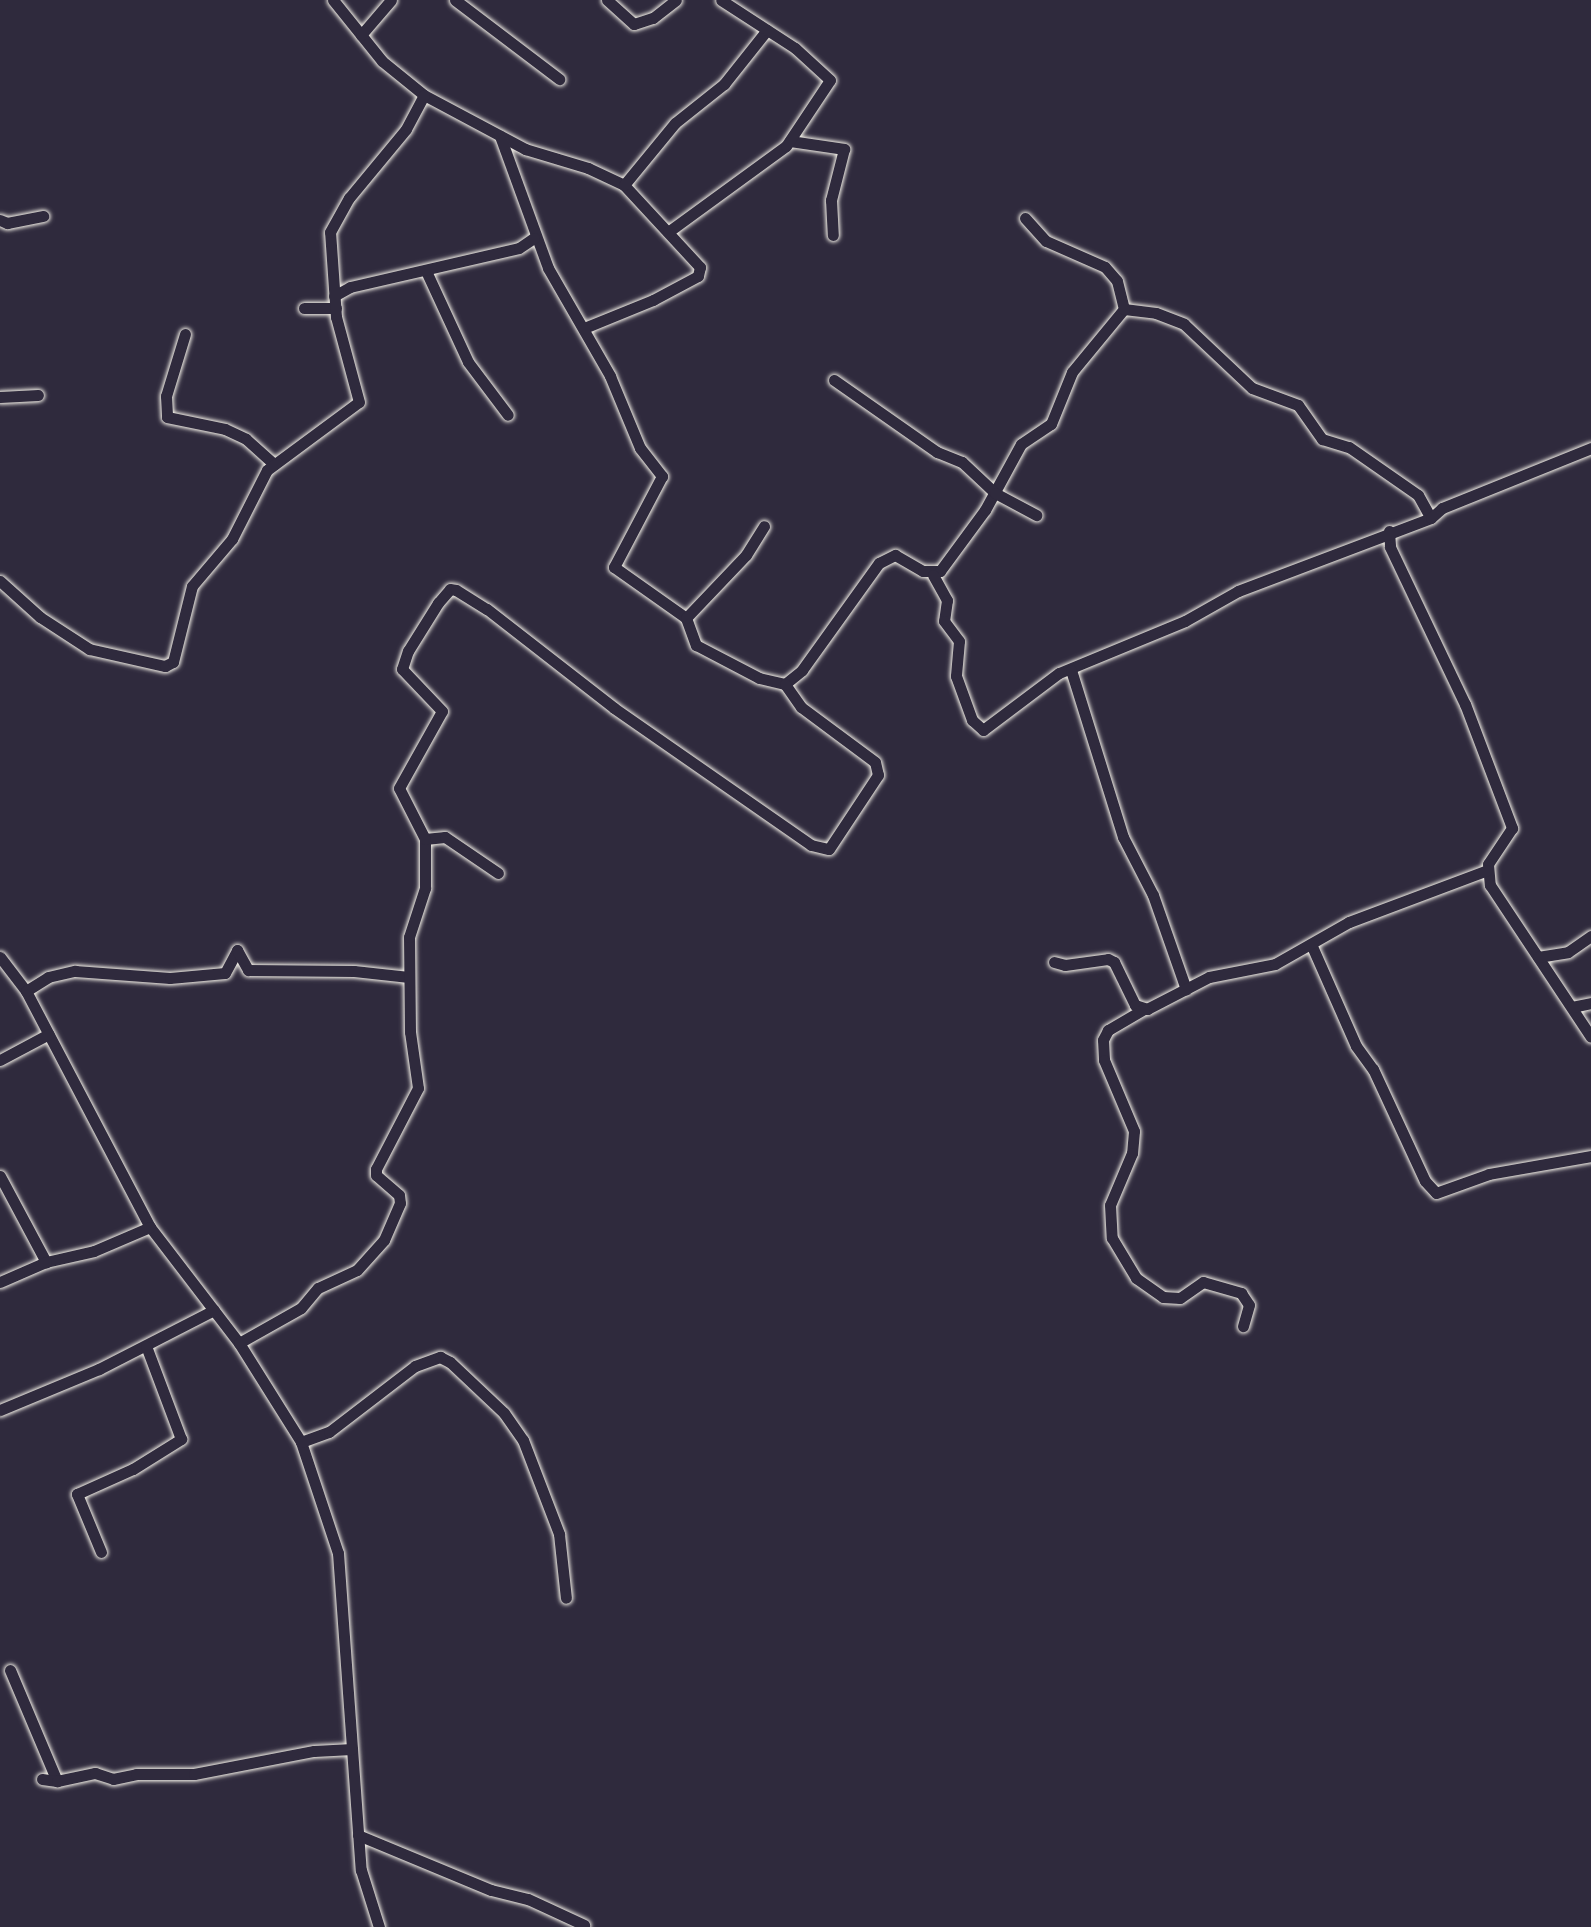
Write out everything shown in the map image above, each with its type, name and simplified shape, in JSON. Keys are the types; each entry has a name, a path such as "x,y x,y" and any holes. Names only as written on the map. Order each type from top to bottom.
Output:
{"street":[{"path":"333,0 382,61 424,95 500,136 624,184 700,268 698,276 584,328"},
{"path":"361,35 391,0"},
{"path":"456,0 560,80"},
{"path":"607,0 634,24 654,18 676,0"},
{"path":"668,232 790,140 830,80 822,69 721,0"},
{"path":"624,184 675,124 724,84 767,30"},
{"path":"0,581 40,617 89,649 165,666 176,658 192,586 232,539 258,484 274,464 358,402 335,302 330,232 349,198 406,129 424,95"},
{"path":"239,1343 301,1308 318,1288 356,1270 384,1240 400,1203 399,1195 376,1175 376,1168 418,1088 409,937 426,888 425,839 400,788 442,711 402,669 424,621 450,590 516,628 574,678 811,845 829,849 878,775 875,762 801,707 785,684 759,678 696,645 686,618 614,567 662,476 640,448 610,376 557,287 534,238 500,136"},
{"path":"790,140 844,149 831,200 832,236"},
{"path":"0,220 7,223 43,216"},
{"path":"1025,218 1046,242 1105,268 1118,280 1124,309"},
{"path":"304,308 335,302 350,288 520,248 534,238"},
{"path":"426,271 468,362 508,415"},
{"path":"933,575 953,554 995,493 1021,444 1051,424 1072,372 1124,309"},
{"path":"1124,309 1156,312 1184,324 1252,388 1298,405 1322,439 1349,447 1418,495 1431,518"},
{"path":"185,334 166,396 167,417 224,429 246,439 274,464"},
{"path":"834,380 937,452 962,462 995,493 1036,516"},
{"path":"0,397 38,395"},
{"path":"785,684 819,650 879,562 895,555 933,575 947,600 944,622 959,641 956,673 977,726 986,729 1038,685 1194,616 1238,591 1431,518 1442,508 1591,448"},
{"path":"686,618 746,555 764,526"},
{"path":"1243,1326 1249,1305 1242,1293 1203,1282 1180,1298 1164,1297 1136,1278 1112,1238 1110,1205 1132,1153 1134,1131 1104,1060 1102,1040 1108,1030 1144,1009 1210,977 1274,964 1349,922 1488,870 1512,828 1465,704 1390,548 1389,531"},
{"path":"1071,670 1123,837 1154,895 1186,990"},
{"path":"425,839 445,838 498,873"},
{"path":"1488,870 1498,899 1591,1037"},
{"path":"1538,957 1568,952 1591,936"},
{"path":"1311,944 1356,1046 1373,1069 1409,1150 1433,1191 1456,1188 1489,1174 1591,1156"},
{"path":"225,972 237,950 248,970"},
{"path":"0,957 26,991 150,1227 239,1343 301,1442 338,1553 360,1870 379,1927"},
{"path":"1054,962 1065,965 1108,958 1114,962 1135,1005 1144,1009"},
{"path":"26,991 48,978 75,971 170,978 248,970 354,971 409,977"},
{"path":"1572,1007 1591,1003"},
{"path":"0,1060 49,1034"},
{"path":"0,1176 46,1262"},
{"path":"0,1282 46,1262 94,1251 150,1227"},
{"path":"0,1410 146,1346 214,1310"},
{"path":"101,1552 77,1494 133,1469 181,1439 146,1346"},
{"path":"301,1442 329,1432 416,1366 440,1356 504,1413 523,1440 559,1534 566,1598"},
{"path":"10,1670 56,1781"},
{"path":"42,1779 56,1781 96,1773 113,1779 136,1774 194,1774 314,1751 352,1749"},
{"path":"358,1835 491,1890 528,1899 584,1926"}]}
